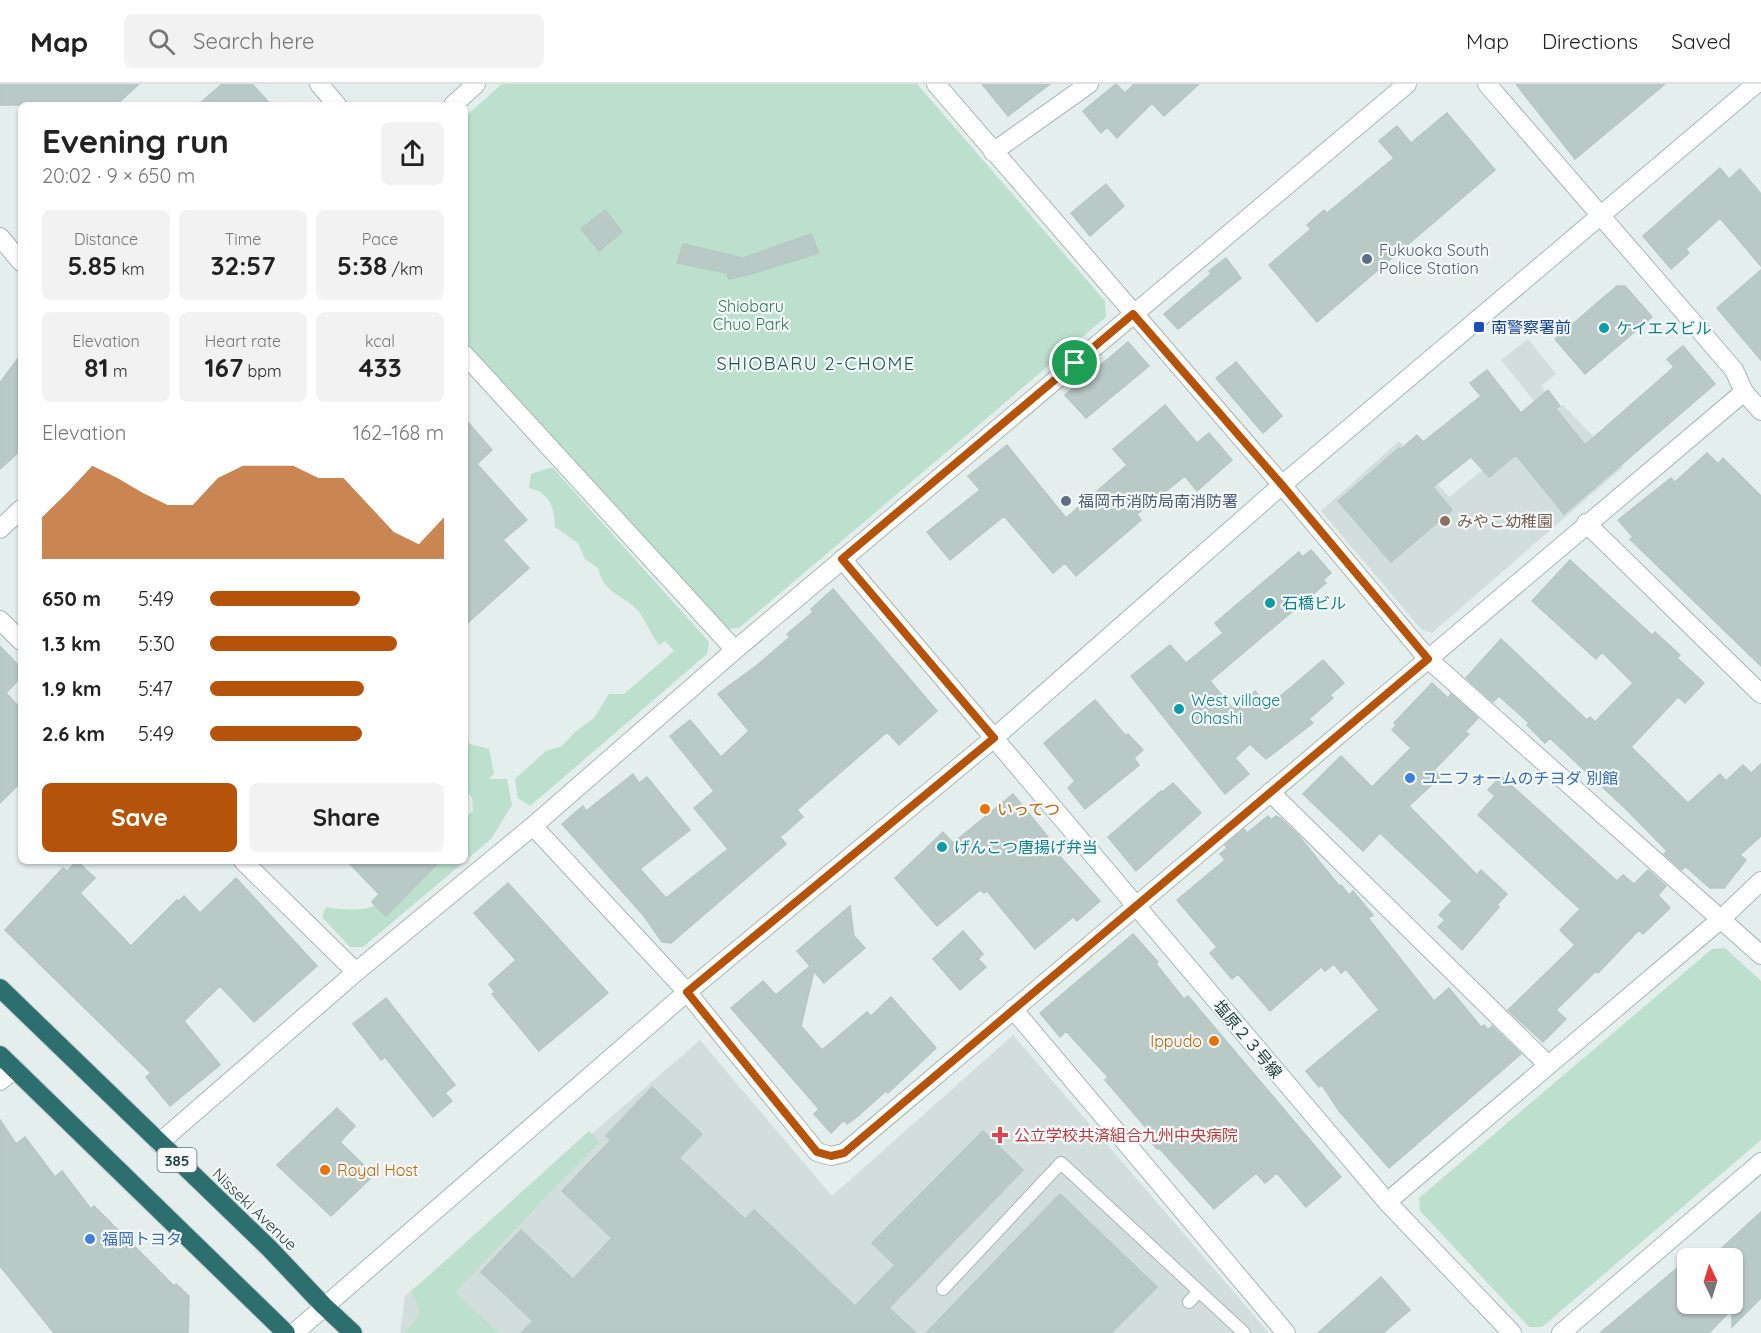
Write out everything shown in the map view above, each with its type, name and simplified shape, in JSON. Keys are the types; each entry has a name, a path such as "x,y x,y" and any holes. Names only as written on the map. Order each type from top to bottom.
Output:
{"highway":[{"name":"Nisseki Avenue","path":"0,988 269,1248 322,1305 353,1333"},
{"path":"0,1055 286,1333"}],"street":[{"path":"319,84 334,102"},
{"path":"456,102 476,84"},
{"path":"936,84 1282,485 1428,659 1761,955"},
{"path":"993,152 1089,84"},
{"path":"159,1143 356,972 533,826 842,559 1407,84"},
{"path":"1487,84 1734,370 1744,392 1761,411"},
{"path":"294,1333 322,1305 687,992 994,738 1282,485 1755,84 1761,92"},
{"path":"0,237 18,258"},
{"path":"468,359 735,650"},
{"path":"533,826 687,992 817,1152 831,1156 844,1153 1586,523 1744,392"},
{"path":"1586,523 1761,694"},
{"name":"塩原２３号線","path":"842,559 1387,1202 1512,1333"},
{"path":"0,620 18,638"},
{"path":"1270,792 1547,1064"},
{"path":"246,864 356,972"},
{"path":"1387,1202 1720,919 1761,881"},
{"path":"1013,1009 1286,1333"},
{"path":"0,1081 15,1069"},
{"path":"1561,1333 1761,1162"}],"lane":[{"path":"943,1289 1061,1163 1244,1333"},
{"path":"1189,1302 1199,1291"}],"shaded area":[{"path":"1528,339 1556,374 1541,386 1547,393 1535,402 1501,360"},
{"name":"みやこ幼稚園","path":"1563,405 1623,467 1432,633 1422,630 1321,511 1399,441 1449,497"},
{"name":"公立学校共済組合九州中央病院","path":"1013,1035 1269,1333 400,1333 405,1296 700,1040 832,1196"}],"green space":[{"name":"Shiobaru Chuo Park","path":"502,84 917,84 1105,301 1106,317 739,628 726,629 468,349 468,114"},
{"path":"553,468 709,642 707,654 530,806 518,798 515,779 546,751 562,746 575,732 594,718 609,694 624,694 674,651 665,641 659,645 639,612 605,584 598,568 585,559 578,543 555,527 550,502 542,493 529,488 531,474"},
{"path":"468,742 489,749 494,773 489,779 507,779 512,805 491,839 468,858 468,815 473,811 472,797 468,794"},
{"path":"422,864 461,864 363,947 350,947 322,917 326,907 360,909 373,907 393,894"},
{"path":"1725,948 1761,981 1761,1140 1542,1327 1529,1327 1420,1211 1419,1198 1712,949"},
{"path":"589,1131 599,1142 455,1292 499,1333 404,1333 417,1318 419,1310 411,1292"}],"building":[{"path":"0,84 139,84 119,102 18,102 18,105 0,105"},
{"path":"222,84 252,84 268,102 201,102"},
{"path":"982,84 1050,84 1008,116"},
{"path":"1116,84 1125,93 1134,84 1199,84 1164,116 1152,103 1117,138 1107,127 1101,133 1083,111"},
{"path":"1516,84 1665,84 1575,159"},
{"path":"1447,113 1495,170 1317,322 1269,265 1311,229 1307,225 1324,210 1327,213 1394,158 1379,141 1397,126 1411,143"},
{"path":"1720,168 1729,179 1740,169 1761,194 1761,266 1720,218 1686,249 1689,253 1671,269 1643,236"},
{"path":"1106,184 1124,206 1090,236 1071,213"},
{"path":"605,210 622,232 599,251 581,229"},
{"path":"811,234 819,253 744,276 729,279 727,273 677,263 683,244 743,258"},
{"path":"1226,258 1241,278 1178,329 1164,314 1211,274 1209,271"},
{"path":"1761,270 1761,360 1717,308"},
{"name":"ケイエスビル","path":"1617,286 1625,286 1652,317 1585,374 1555,339"},
{"path":"1128,342 1149,366 1086,418 1065,395"},
{"path":"1683,346 1715,384 1564,514 1516,455 1489,477 1471,457 1433,487 1452,510 1391,562 1338,501 1399,448 1400,450 1417,435 1423,442 1481,396 1470,383 1487,370 1521,413 1548,390 1560,406 1556,409 1585,445 1674,367 1667,359"},
{"path":"18,358 18,453 0,469 0,383"},
{"path":"1236,362 1282,416 1263,433 1216,378"},
{"path":"1165,405 1197,443 1209,433 1232,460 1197,491 1185,476 1137,514 1141,520 1076,576 1065,563 1053,573 1004,516 950,560 927,532 980,490 968,476 1007,445 1066,518 1127,465 1113,449"},
{"path":"468,422 492,450 477,464 527,520 503,540 529,568 468,622"},
{"path":"1707,453 1718,464 1723,458 1761,496 1761,666 1630,539 1633,537 1618,520 1671,478 1675,482"},
{"path":"1311,550 1331,573 1323,580 1326,583 1210,681 1233,709 1255,691 1268,707 1323,660 1344,683 1330,695 1333,698 1309,719 1313,723 1266,759 1250,744 1235,758 1249,774 1225,794 1131,676 1170,645 1186,663 1223,633 1215,623 1299,552 1302,557"},
{"path":"1570,560 1652,635 1655,632 1680,655 1677,658 1704,683 1685,703 1678,697 1631,747 1688,803 1720,774 1726,781 1743,765 1751,773 1761,764 1761,836 1740,855 1746,860 1724,888 1710,888 1685,866 1682,870 1664,854 1667,851 1627,810 1550,738 1545,743 1527,725 1529,723 1499,696 1493,702 1466,678 1501,639 1587,720 1590,717 1595,722 1633,683 1602,652 1596,659 1532,601"},
{"path":"833,589 937,711 899,745 887,732 797,810 803,817 780,837 786,844 671,943 662,942 644,916 562,824 583,806 586,811 633,774 639,783 647,777 690,830 640,869 666,898 728,849 694,808 714,791 670,736 690,720 721,757 749,731 718,694 790,637 787,634 813,612 811,609"},
{"path":"0,646 18,665 18,680 6,693 18,706 18,785 0,803"},
{"path":"1432,683 1448,698 1451,694 1478,718 1465,732 1469,734 1434,770 1441,776 1409,806 1477,875 1481,870 1507,894 1497,905 1499,907 1462,950 1438,927 1445,920 1439,915 1452,901 1380,833 1363,851 1303,794 1341,756 1372,787 1411,748 1392,730 1396,725 1394,723"},
{"path":"1095,700 1126,736 1128,734 1143,750 1134,758 1139,765 1085,809 1068,788 1075,781 1044,743"},
{"path":"1501,776 1617,881 1623,875 1634,884 1648,870 1666,886 1658,895 1670,908 1643,934 1639,930 1598,973 1596,971 1556,1010 1566,1019 1543,1042 1508,1010 1575,945 1560,930 1580,909 1478,815 1495,796 1488,790"},
{"path":"1173,783 1201,813 1136,871 1108,837"},
{"path":"1013,794 1048,837 1045,840 1100,901 1077,921 1073,917 1035,949 987,891 984,893 980,890 937,926 895,878 943,832 953,843"},
{"path":"1268,816 1271,820 1276,816 1280,818 1298,835 1340,887 1341,885 1349,895 1353,891 1373,915 1368,918 1434,1001 1449,988 1481,1027 1484,1025 1488,1030 1492,1026 1521,1054 1389,1168 1339,1111 1322,1085 1319,1087 1306,1071 1379,1010 1346,969 1341,973 1334,964 1325,971 1321,967 1270,1011 1238,974 1232,979 1210,953 1217,947 1177,900 1225,860 1220,854 1227,848 1225,845 1244,829 1247,833"},
{"path":"74,864 80,864 95,878 80,893 131,946 177,900 179,901 184,896 200,913 236,878 317,966 254,1022 220,986 184,1021 220,1065 170,1106 146,1077 151,1073 5,930 63,868 67,871"},
{"path":"350,864 437,864 386,916 372,902 379,894"},
{"path":"508,883 608,993 539,1051 492,994 495,992 489,984 516,960 474,913"},
{"path":"850,906 854,936 865,948 824,983 814,971 801,1026 822,1050 867,1012 871,1016 891,997 936,1048 888,1093 886,1091 847,1124 844,1120 831,1133 814,1114 819,1109 731,1008 763,981 776,995 810,966 797,951"},
{"path":"963,931 983,954 978,959 986,967 960,990 933,959"},
{"path":"1133,934 1158,962 1156,964 1184,999 1188,996 1341,1177 1306,1207 1277,1173 1265,1183 1256,1173 1214,1209 1145,1135 1149,1131 1105,1080 1108,1077 1066,1031 1060,1037 1040,1013"},
{"path":"386,998 455,1085 445,1093 452,1101 433,1117 385,1057 381,1060 353,1024"},
{"path":"652,1087 702,1134 679,1158 745,1219 754,1210 855,1306 895,1265 872,1243 983,1131 1023,1170 889,1308 916,1333 521,1333 533,1321 481,1272 521,1230 573,1279 612,1238 562,1191 611,1140 606,1136"},
{"name":"Royal Host","path":"337,1108 355,1126 340,1142 374,1175 331,1216 277,1165"},
{"path":"0,1120 16,1144 25,1137 55,1177 62,1171 91,1209 94,1206 174,1286 176,1284 189,1296 188,1333 54,1333 0,1266"},
{"path":"1060,1194 1157,1287 1111,1333 926,1333"},
{"path":"1761,1212 1761,1298 1732,1327 1732,1314 1743,1314 1743,1248 1722,1248"},
{"path":"1677,1268 1677,1314 1727,1314 1709,1333 1600,1333"},
{"path":"1381,1277 1410,1310 1383,1333 1318,1333"}],"place":[{"name":"Fukuoka South Police Station","path":"1367,259"},
{"name":"南警察署前","path":"1479,327"},
{"name":"ケイエスビル","path":"1604,328"},
{"name":"福岡市消防局南消防署","path":"1066,501"},
{"name":"みやこ幼稚園","path":"1445,521"},
{"name":"石橋ビル","path":"1270,603"},
{"name":"West village Ohashi","path":"1179,709"},
{"name":"ユニフォームのチヨダ 別館","path":"1410,778"},
{"name":"いってつ","path":"985,809"},
{"name":"げんこつ唐揚げ弁当","path":"942,847"},
{"name":"Ippudo","path":"1214,1041"},
{"name":"公立学校共済組合九州中央病院","path":"1000,1135"},
{"name":"Royal Host","path":"325,1170"},
{"name":"福岡トヨタ","path":"90,1239"}],"district":[{"name":"SHIOBARU 2-CHOME","path":"816,363"}],"route":[{"path":"1133,314 1282,485 1428,659 844,1153 831,1156 817,1152 687,992 994,738 842,559 1075,363 1133,314"}]}
